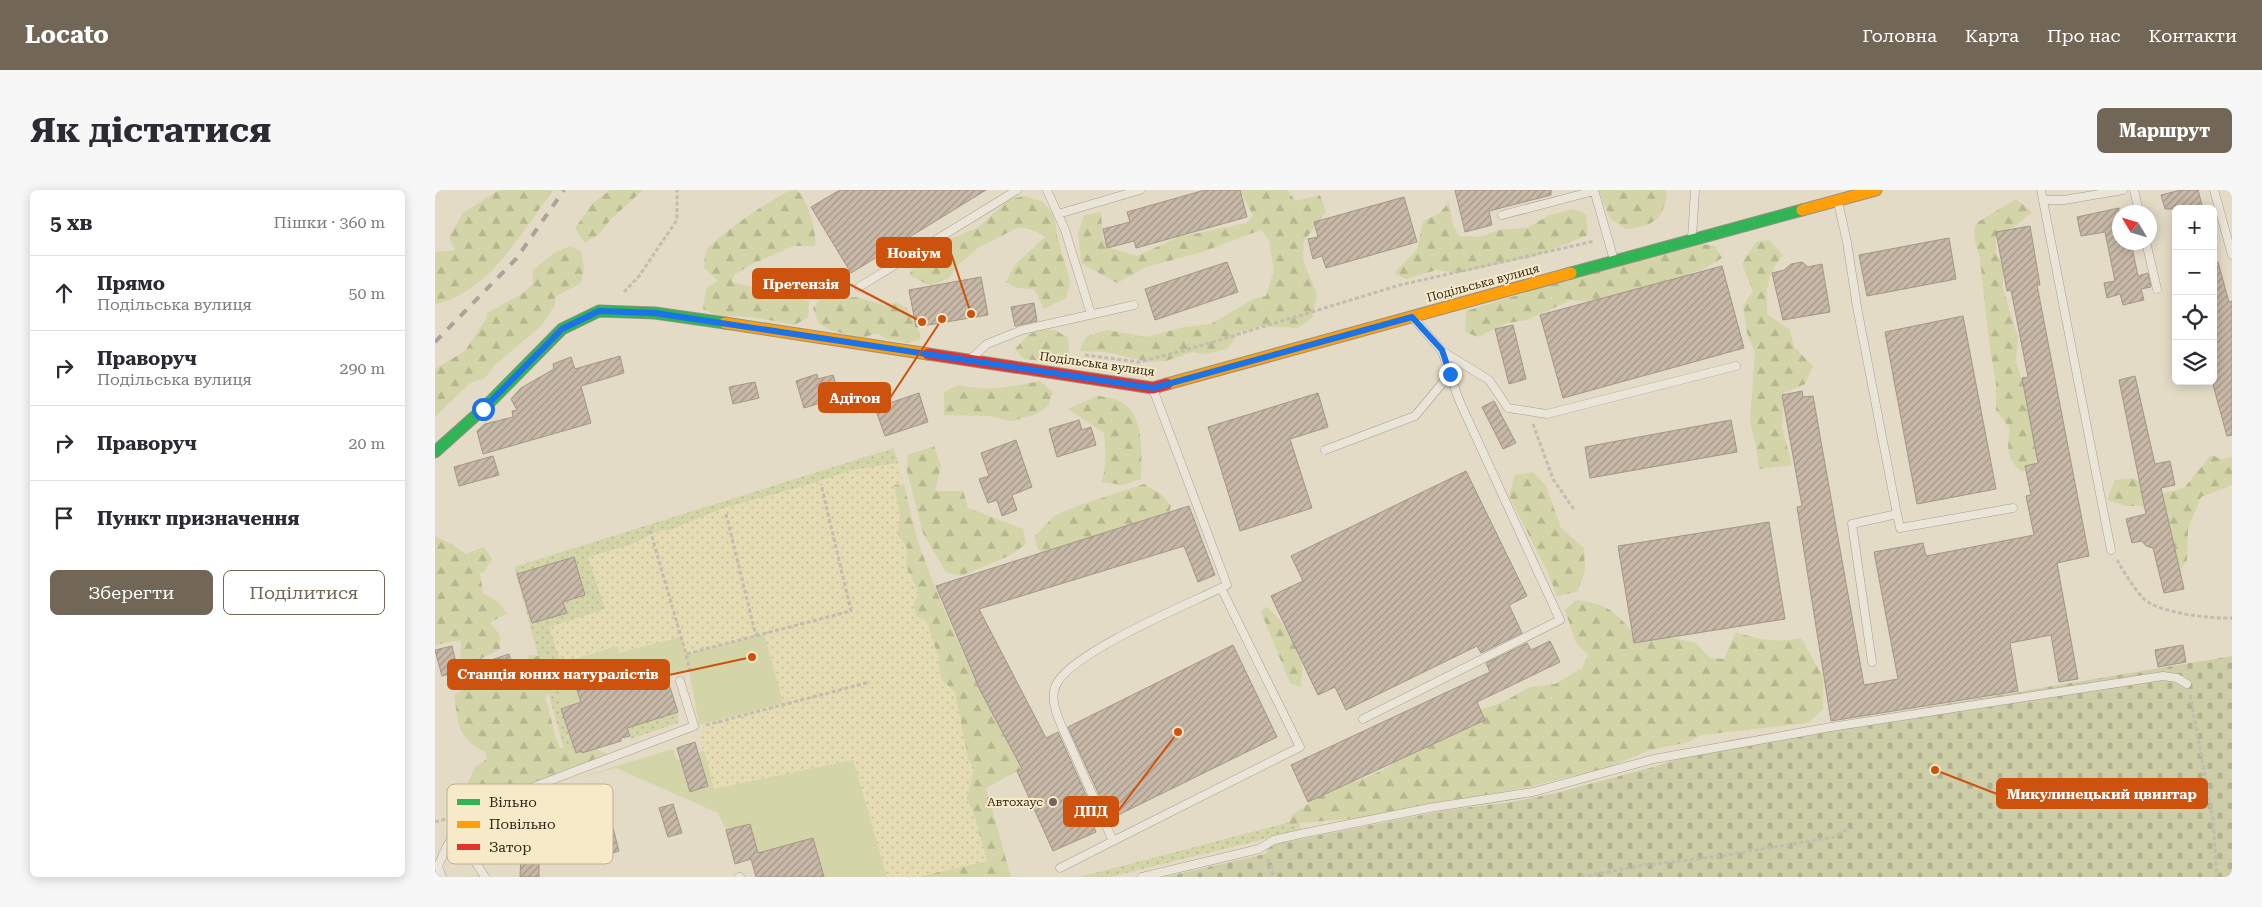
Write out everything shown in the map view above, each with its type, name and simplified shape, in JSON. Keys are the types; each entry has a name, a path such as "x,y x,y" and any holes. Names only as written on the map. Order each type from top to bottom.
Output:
{"street":[{"name":"Подільська вулиця","path":"435,452 483,409 562,329 599,311 655,313 1153,388 1876,190"}],"lane":[{"path":"859,288 1017,190"},
{"path":"1047,190 1065,230 1091,314"},
{"path":"1058,214 1140,190"},
{"path":"1692,240 1695,190"},
{"path":"2041,190 2111,550"},
{"path":"2043,200 2064,200 2123,190"},
{"path":"2134,190 2137,205"},
{"path":"2214,190 2232,255"},
{"path":"1502,215 1594,191 1615,261"},
{"path":"1837,201 1847,242 1857,307 1900,528 2013,508"},
{"path":"2148,250 2157,288"},
{"path":"970,360 987,344 1021,330 1134,305"},
{"path":"1412,317 1442,350 1489,380 1508,408 1527,411 1547,414 1735,366"},
{"path":"1363,719 1560,620 1459,400 1442,350"},
{"path":"1325,450 1415,416 1450,374"},
{"path":"1113,841 1059,720 1053,703 1056,684 1072,666 1122,637 1227,585 1153,388"},
{"path":"1872,662 1852,524 1897,514"},
{"path":"1060,868 1300,747 1221,588"},
{"path":"1142,877 1259,849 1274,840 1300,834 1429,808 1533,792 1654,759 1840,726 2163,676 2177,678 2187,684"},
{"path":"541,784 694,726 680,681"},
{"path":"442,877 437,866 447,847"},
{"path":"477,864 485,877"}],"path":[{"path":"624,293 639,276 677,220 677,190"},
{"path":"1082,355 1139,362 1193,348 1400,285 1608,238"},
{"path":"616,293 634,294"},
{"path":"1527,411 1537,430 1553,479 1575,511"},
{"path":"687,654 851,611 821,484"},
{"path":"726,514 756,636"},
{"path":"650,530 687,654 691,677"},
{"path":"2111,550 2144,600 2171,610 2210,619 2232,618"},
{"path":"694,726 870,682"},
{"path":"2187,684 2213,819 2217,877"},
{"path":"1581,877 1645,865 1714,857 1834,838 1849,828"},
{"path":"1259,849 1269,858 1274,877"}],"shaded area":[{"path":"898,463 904,484 894,485 900,513 898,535 907,548 905,559 912,583 919,594 916,616 927,622 938,656 941,679 955,692 965,742 974,769 967,799 973,811 987,862 919,877 887,877 853,761 714,789 700,740 704,725 783,703 686,654 681,637 619,653 617,646 561,664 549,626 605,609 588,557 630,545 657,531 670,530 723,508 807,485 852,470"}],"green space":[{"path":"499,190 553,190 511,248 488,274 460,295 438,304 435,303 435,252 455,250 449,237 463,213"},
{"path":"610,190 643,190 611,219 598,235 585,243 575,228 593,203"},
{"path":"791,190 797,190 808,208 815,233 815,246 793,246 750,265 734,275 732,282 752,287 778,289 809,302 808,317 795,325 752,317 716,315 703,309 706,289 718,281 704,268 706,252 720,237 745,218"},
{"path":"1240,190 1288,190 1295,201 1320,195 1326,211 1304,241 1303,260 1317,295 1312,318 1297,328 1262,326 1240,332 1227,349 1206,354 1192,352 1166,361 1149,362 1105,352 1079,351 1086,337 1106,330 1147,337 1184,327 1211,324 1253,299 1266,296 1274,270 1269,240 1261,230 1202,252 1146,267 1117,283 1081,263 1078,234 1084,215 1101,212 1103,239 1113,249 1137,256 1179,237 1246,223 1253,216"},
{"path":"1598,190 1666,190 1667,196 1662,212 1654,221 1644,226 1626,229 1610,218"},
{"path":"1025,196 1043,202 1054,215 1057,235 1070,282 1066,298 1044,309 1034,289 1017,288 1006,282 1015,265 1045,237 1033,230 1019,227 978,248 956,267 949,278 931,286 909,275 919,259 950,239 977,228 1010,199"},
{"path":"2016,199 2032,212 2014,227 1996,234 1996,253 2003,267 2003,288 2018,338 2016,362 2028,398 2041,451 2032,466 2022,472 2010,458 2008,442 2010,429 1996,410 1996,383 1989,342 1980,258 1975,242 1974,229 1978,222"},
{"path":"1449,202 1453,225 1459,236 1480,237 1499,230 1527,228 1550,215 1573,209 1586,214 1588,235 1533,257 1457,273 1436,270 1406,279 1394,273 1417,250 1423,221 1439,214"},
{"path":"1769,240 1783,255 1773,269 1768,282 1767,314 1790,330 1794,347 1813,366 1805,384 1784,393 1782,428 1792,465 1759,469 1750,422 1755,353 1747,333 1743,306 1753,291 1742,264 1756,242"},
{"path":"1689,242 1715,246 1722,258 1703,269 1650,288 1594,302 1571,300 1527,320 1507,323 1478,337 1465,332 1466,311"},
{"path":"570,246 581,252 584,267 581,283 555,297 555,305 541,326 494,366 485,378 470,383 435,417 435,369 465,351 486,319 487,313 522,294 533,283 533,270 554,253"},
{"path":"857,297 883,305 896,302 907,308 919,331 920,340 907,343 885,338 879,334 873,334 862,339 830,330 819,323 813,308 820,300"},
{"path":"1039,329 1055,330 1068,338 1069,353 1061,363 1024,359 1015,349 1027,336"},
{"path":"1040,381 1053,392 1048,406 1034,415 1011,421 990,416 944,415 944,392 958,385 989,388 1009,387"},
{"path":"1097,396 1117,400 1128,407 1134,415 1140,435 1141,479 1123,485 1101,482 1105,464 1104,433 1068,409"},
{"path":"934,446 941,466 935,491 963,491 968,508 1023,529 1026,544 1011,555 961,576 946,572 923,533 907,471 908,455"},
{"path":"894,448 898,463 852,470 807,485 723,508 670,530 657,531 630,545 588,557 605,609 549,627 561,664 554,674 560,682 561,709 576,753 566,757 514,567","holes":["573,557 585,595 564,602 566,613 547,607 529,612 517,574"]},
{"path":"2211,455 2222,459 2232,457 2232,485 2201,497 2188,529 2187,561 2177,572 2160,517 2140,506 2126,506 2107,500 2115,480 2133,478 2161,494 2184,488"},
{"path":"1533,472 1546,486 1561,528 1584,548 1585,571 1577,592 1557,596 1548,573 1509,496 1515,475"},
{"path":"904,484 913,524 942,604 979,687 1021,769 986,788 1011,877 919,877 987,861 973,811 967,799 974,769 968,758 955,692 941,679 938,656 927,622 916,616 914,604 919,593 906,566 907,548 898,535 900,513 894,485"},
{"path":"1144,484 1162,495 1171,506 1166,522 1143,519 1128,533 1047,561 1037,547 1035,536 1054,516 1077,506"},
{"path":"435,536 452,544 466,554 484,547 492,559 484,572 480,573 483,593 498,602 507,614 490,622 500,635 500,649 473,663 460,661 461,640 435,645"},
{"path":"1576,600 1598,605 1613,612 1640,641 1668,637 1696,643 1710,658 1724,659 1736,632 1768,640 1801,638 1823,677 1823,709 1808,723 1701,735 1688,742 1647,751 1591,775 1571,776 1528,787 1371,817 1288,824 1293,814 1332,788 1358,781 1383,770 1468,715 1505,701 1530,687 1555,684 1582,668 1588,655 1576,643 1565,610"},
{"path":"1265,607 1282,624 1298,652 1302,667 1301,687 1290,683 1261,612"},
{"path":"764,634 783,703 694,726 698,720 689,669 631,686 599,680 597,676 581,681 583,688 581,702 561,709 560,682 554,674 561,664 617,646 619,653 681,637 687,654"},
{"path":"530,655 551,657 555,673 551,689 545,698 560,748 592,747 609,755 612,760 584,770 563,771 543,784 468,784 475,767 487,759 485,752 469,741 464,735 458,722 454,695 473,683 502,683"},
{"path":"2232,656 2232,877 1165,877 1265,854 1271,845 1447,810 1512,802 1556,793 1657,766 1730,740"},
{"path":"678,712 678,723 631,739 627,728"},
{"path":"673,749 677,760 680,759 690,792 708,786 699,753 704,751 714,789 853,760 887,877 824,877 813,838 758,853 750,824 726,830 718,813 616,768 574,779"},
{"path":"1298,820 1301,830 1110,877 1080,877"}],"building":[{"path":"840,190 986,190 851,273 811,207"},
{"path":"1205,190 1240,190 1247,217 1136,248 1134,241 1107,248 1103,229 1130,222 1127,212"},
{"path":"1455,190 1551,190 1551,195 1489,211 1492,225 1465,232"},
{"path":"2181,190 2198,190 2202,205 2172,205 2172,209 2165,209 2161,195"},
{"path":"1404,197 1417,242 1326,268 1322,256 1313,259 1308,239 1318,237 1314,222"},
{"path":"2112,210 2112,250 2133,250 2138,276 2148,273 2151,287 2141,289 2144,300 2123,305 2120,294 2107,298 2104,283 2115,281 2105,232 2081,236 2077,217"},
{"path":"2030,226 2040,285 2037,285 2089,556 2057,563 2078,679 2059,682 2051,635 2010,643 2018,691 1831,721 1797,507 1802,506 1782,395 1802,391 1803,397 1813,396 1864,685 1898,679 1874,552 1923,543 1926,556 2034,535 2026,496 2031,495 2025,466 2038,463 2022,378 2028,377 2011,290 2007,291 1996,232"},
{"path":"1949,238 1956,279 1867,296 1859,255"},
{"path":"1227,262 1238,292 1155,320 1145,289"},
{"path":"1802,262 1808,267 1822,264 1830,312 1783,320 1772,273 1784,270 1791,264"},
{"path":"2217,262 2229,302 2232,301 2232,435 2227,436 2213,385 2217,385"},
{"path":"1722,266 1744,348 1563,398 1540,315"},
{"path":"981,277 988,315 916,327 909,290"},
{"path":"1034,303 1037,321 1015,326 1011,307"},
{"path":"1963,316 1996,489 1917,504 1885,332"},
{"path":"1513,325 1526,379 1509,384 1495,329"},
{"path":"620,356 624,373 581,386 591,423 483,454 477,431 485,424 513,417 512,411 517,410 511,399 521,388 554,369 553,364 571,357 575,369"},
{"path":"817,374 818,379 833,375 840,397 804,408 796,381"},
{"path":"2135,376 2155,464 2170,461 2175,485 2161,488 2184,589 2164,593 2153,548 2146,546 2142,541 2132,543 2126,519 2146,514 2119,380"},
{"path":"755,382 759,398 733,404 729,387"},
{"path":"919,393 928,422 885,436 875,408"},
{"path":"1318,393 1328,427 1290,439 1312,508 1240,531 1208,427"},
{"path":"1494,401 1516,443 1503,449 1482,407"},
{"path":"1079,420 1082,430 1091,427 1096,445 1057,457 1049,429"},
{"path":"1731,420 1737,452 1590,478 1585,447"},
{"path":"1016,440 1032,487 1012,495 1017,510 1002,516 997,500 988,503 979,479 989,476 981,453"},
{"path":"493,456 499,475 459,486 454,467"},
{"path":"1466,471 1527,596 1509,605 1522,633 1481,653 1477,646 1346,710 1335,687 1318,695 1271,596 1303,581 1291,556"},
{"path":"1189,506 1215,575 1198,582 1184,546 979,609 1046,738 1058,732 1099,824 1094,827 1096,832 1053,851 1017,771 1022,769 980,690 936,586"},
{"path":"1769,522 1785,619 1634,643 1618,546"},
{"path":"574,557 585,595 563,602 567,613 532,623 517,574"},
{"path":"1550,641 1560,662 1477,702 1485,720 1308,802 1291,765 1490,672 1486,663 1527,643 1531,650"},
{"path":"1233,645 1277,737 1110,819 1068,727"},
{"path":"2183,645 2186,662 2158,667 2155,650"},
{"path":"452,646 458,671 442,676 435,650"},
{"path":"509,654 515,674 464,690 458,671"},
{"path":"626,671 631,686 666,675 678,712 627,728 630,736 621,738 621,741 582,753 582,751 576,753 561,709 581,702 577,690 583,688 581,681 598,675 599,680"},
{"path":"695,742 708,786 690,792 677,748"},
{"path":"673,804 682,833 668,837 659,808"},
{"path":"750,824 758,853 813,838 824,877 756,877 751,859 735,864 726,830"},
{"path":"613,828 619,851 613,853"},
{"path":"521,864 539,864 539,877 520,877"}],"railway":[{"path":"435,342 516,259 564,190"}],"traffic: fast":[{"path":"1571,273 1802,210"},
{"path":"435,452 483,409 562,329 599,311 655,313 725,323"}],"traffic: slow":[{"path":"1802,210 1876,190"},
{"path":"1167,384 1571,273"},
{"path":"725,323 928,354"}],"traffic: jam":[{"path":"928,354 1153,388 1167,384"}],"place":[{"name":"Новіум","path":"971,314"},
{"name":"Адітон","path":"942,319"},
{"name":"Претензія","path":"922,322"},
{"name":"Станція юних натуралістів","path":"752,657"},
{"name":"ДПД","path":"1178,732"},
{"name":"Микулинецький цвинтар","path":"1935,770"},
{"name":"Автохаус","path":"1053,802"}],"route":[{"path":"483,409 562,329 599,311 655,313 1153,388 1412,317 1442,350 1450,374"}]}
